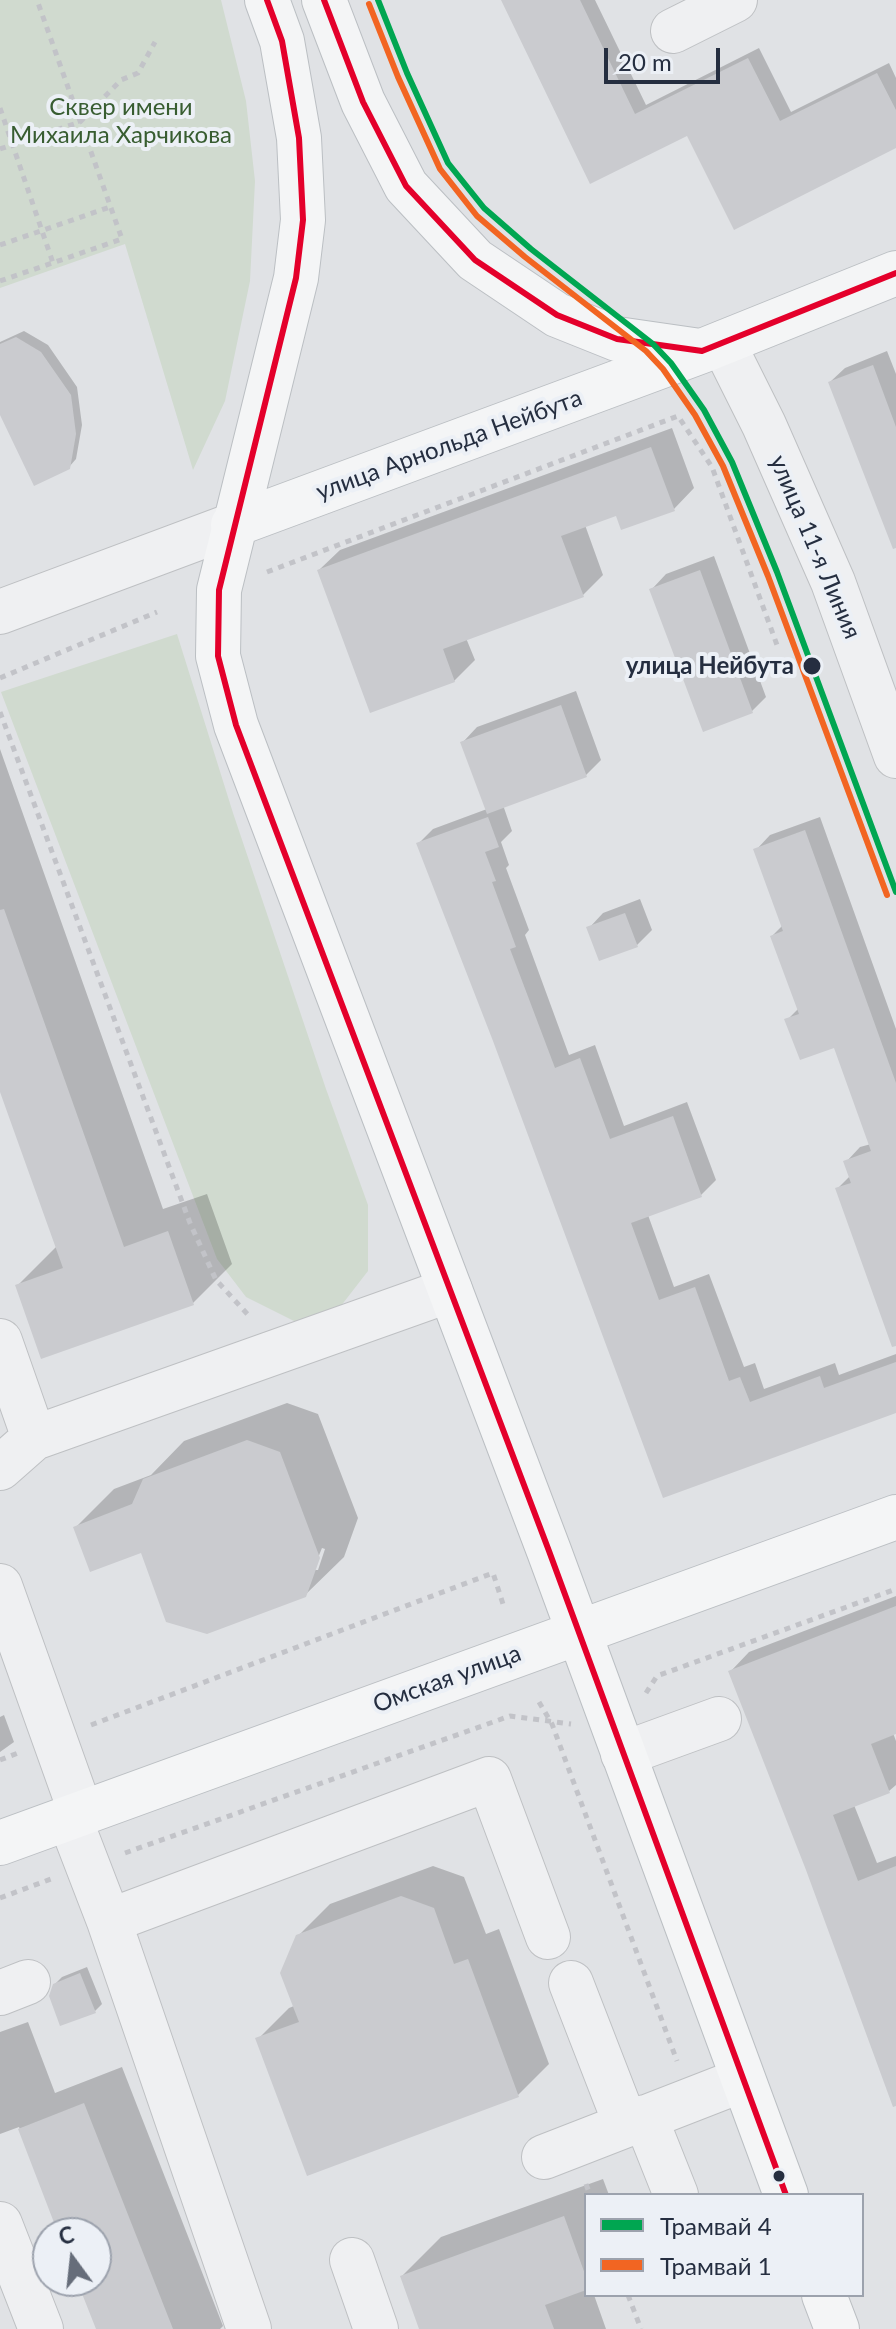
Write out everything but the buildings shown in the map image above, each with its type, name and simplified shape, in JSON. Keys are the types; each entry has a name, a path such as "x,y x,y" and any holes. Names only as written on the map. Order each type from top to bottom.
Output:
{"main road":[{"path":"267,0 282,41 299,138 303,220 296,278 219,590 218,656 236,725 579,1632 785,2193"},
{"path":"324,0 363,102 406,186 475,260 557,315 617,339 713,347"},
{"name":"улица Арнольда Нейбута","path":"233,525 713,347 896,273"},
{"name":"Омская улица","path":"0,1843 896,1517"},
{"path":"825,2297 837,2329"}],"street":[{"path":"673,31 735,0"},
{"name":"улица 11-я Линия","path":"713,347 764,425 833,582 896,756"},
{"name":"улица Арнольда Нейбута","path":"0,612 233,525"},
{"path":"0,1468 34,1438 450,1290"},
{"path":"0,1341 34,1438"},
{"path":"0,1586 55,1739 87,1865 249,2329"},
{"path":"623,1754 719,1719"},
{"path":"109,1921 489,1779 548,1937"},
{"path":"571,1983 636,2121 675,2193"},
{"path":"544,2157 742,2080"},
{"path":"0,2224 41,2329"},
{"path":"352,2260 376,2329"}],"path":[{"path":"0,281 122,239 37,0"},
{"path":"0,149 80,122 121,80 138,73 155,42"},
{"path":"0,108 53,263"},
{"path":"0,245 110,207"},
{"path":"265,573 678,416 712,467 777,645"},
{"path":"0,678 157,612"},
{"path":"0,712 196,1237 216,1280 249,1317 293,1346"},
{"path":"0,1760 493,1573 503,1604"},
{"path":"641,1703 657,1676 896,1589"},
{"path":"539,1702 552,1724 691,2099"},
{"path":"0,1898 510,1716 552,1724"},
{"path":"629,2297 641,2329"}],"green space":[{"name":"Сквер имени Михаила Харчикова","path":"0,0 221,0 246,101 255,181 250,281 225,401 193,470 125,244 0,288"},
{"path":"177,634 233,813 368,1205 368,1271 337,1311 296,1322 246,1297 217,1259 1,692"}],"tram line":[{"name":"4","path":"378,0 448,163 484,208 531,249 653,344 671,363 704,410 732,462 777,572 896,892"},
{"name":"1","path":"369,4 440,169 477,216 646,351 663,369 695,415 723,466 768,576 887,895"}],"transit line":[{"path":"267,0 282,41 299,138 303,220 296,278 219,590 218,656 236,725 549,1551 785,2193"},
{"path":"324,0 363,102 406,186 475,260 557,315 617,339 702,351 896,273"}],"place":[{"name":"улица Нейбута","path":"812,666"}]}
